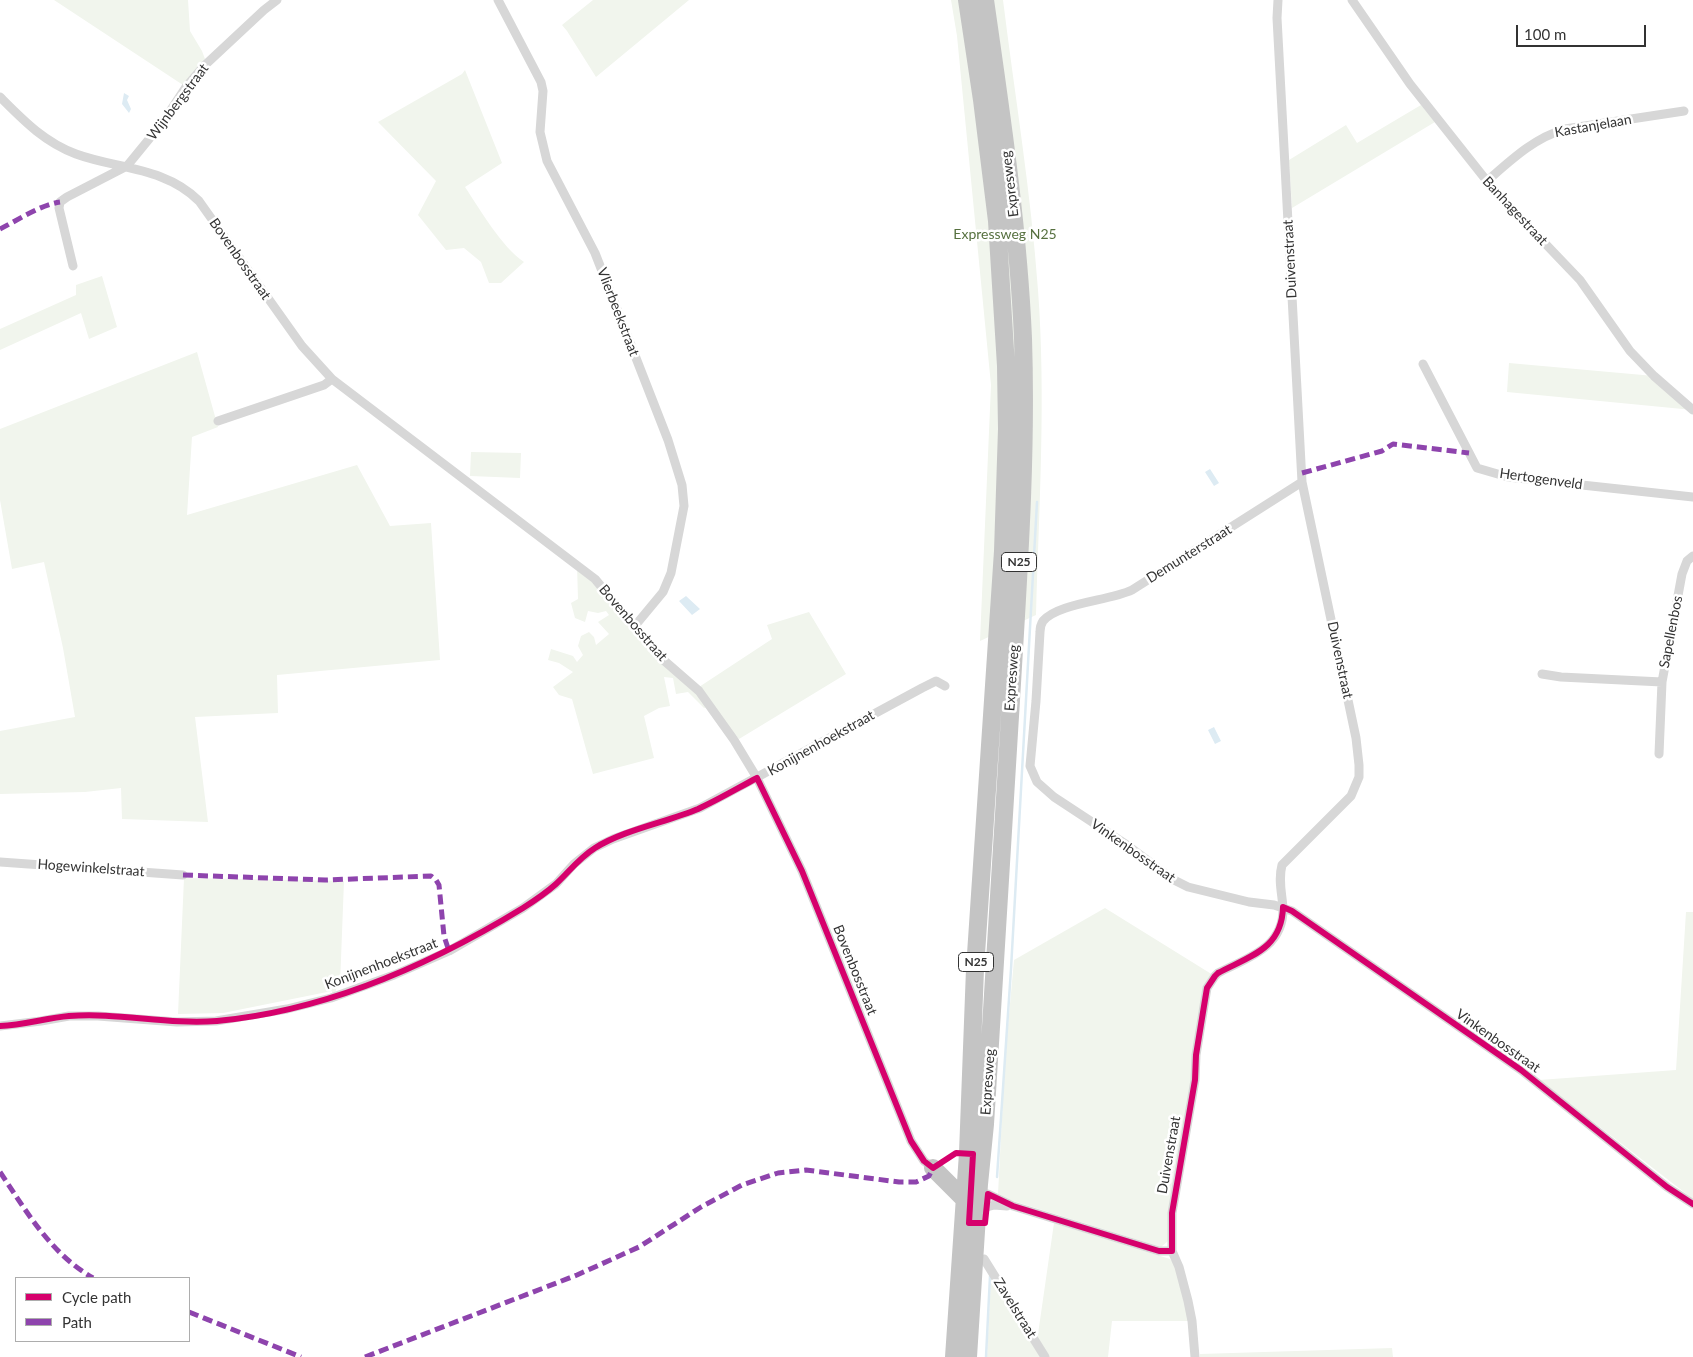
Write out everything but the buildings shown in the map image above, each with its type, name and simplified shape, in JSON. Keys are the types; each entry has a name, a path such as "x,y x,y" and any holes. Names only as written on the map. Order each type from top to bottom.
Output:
{"highway":[{"name":"Expresweg","path":"954,1357 965,1200 975,970 1003,551 1007,429 1006,357 997,221 968,0"},
{"name":"Expresweg","path":"968,1357 983,1200 985,1124 1016,611 1024,429 1022,338 1014,219 985,0"},
{"path":"933,1168 955,1171 967,1161"},
{"path":"933,1168 965,1200"}],"street":[{"name":"Wijnbergstraat","path":"127,166 163,122 186,87 204,66 277,0"},
{"name":"Vlierbeekstraat","path":"498,0 541,82 543,91 540,132 547,161 595,253 668,440 682,484 684,506 671,573 663,592 634,627"},
{"name":"Duivenstraat","path":"1195,1357 1188,1301 1179,1267 1172,1252 1172,1213 1195,1080 1196,1055 1207,988 1218,973 1259,952 1274,939 1282,921 1280,875 1282,865 1351,796 1358,778 1359,765 1345,681 1302,482 1277,18 1278,0"},
{"name":"Banhagestraat","path":"1352,0 1410,84 1487,181 1580,280 1630,351 1654,376 1693,410"},
{"name":"Bovenbosstraat","path":"0,97 38,133 60,147 77,154 146,171 188,190 199,201 302,346 332,379 595,579 660,657 699,691 734,740 757,778 802,871 911,1141 924,1161 933,1168"},
{"name":"Kastanjelaan","path":"1487,181 1527,147 1553,132 1684,111"},
{"path":"72,266 60,216 60,202 127,166"},
{"name":"Hertogenveld","path":"1423,364 1477,468 1508,477 1693,496"},
{"path":"218,421 317,388 332,379"},
{"name":"Demunterstraat","path":"1067,608 1122,595 1132,590 1302,482"},
{"name":"Sapellenbos","path":"1659,754 1662,682 1682,574 1687,561 1693,556"},
{"name":"Vinkenbosstraat","path":"1067,608 1053,614 1042,622 1040,632 1030,766 1037,782 1054,797 1127,845 1174,880 1201,892 1282,907 1292,911 1521,1070 1667,1187 1693,1204"},
{"name":"Sapellenbos","path":"1542,674 1561,677 1662,682"},
{"name":"Konijnenhoekstraat","path":"0,1026 69,1016 98,1016 177,1022 216,1021 287,1009 331,998 394,975 449,950 539,898 556,884 574,864 594,848 613,839 700,808 936,681 944,686"},
{"name":"Hogewinkelstraat","path":"0,862 183,875"},
{"path":"983,1200 994,1205 1013,1206 1159,1251 1172,1252"},
{"name":"Zavelstraat","path":"984,1259 1045,1357"}],"green space":[{"path":"54,0 188,0 190,31 205,59 183,85"},
{"path":"593,0 689,0 596,77 562,25"},
{"name":"Expressweg N25","path":"951,0 1003,0 1031,217 1040,331 1041,452 1036,615 980,641 991,385 957,36"},
{"path":"465,70 502,163 465,187 499,238 524,262 501,283 489,283 481,262 464,248 446,250 418,215 436,181 378,122 462,74"},
{"path":"1421,105 1435,122 1292,208 1289,160 1346,125 1357,143"},
{"path":"102,276 117,327 89,339 81,313 0,350 0,329 76,295 76,285"},
{"path":"197,352 218,427 192,437 187,515 357,465 390,526 431,523 440,660 277,675 278,713 195,717 208,822 122,819 121,788 85,792 0,794 0,731 75,717 63,648 44,562 12,569 0,500 0,429"},
{"path":"1509,363 1654,376 1693,410 1507,392"},
{"path":"471,452 521,453 520,478 470,476"},
{"path":"577,565 660,657 699,687 772,639 767,625 809,612 846,674 739,739 709,706 704,708 688,692 676,694 673,678 664,677 670,706 659,708 644,716 654,758 593,774 572,699 559,695 553,687 573,672 559,663 548,660 551,649 573,656 577,662 583,655 578,646 581,636 589,632 594,637 596,645 609,634 598,622 609,615 606,611 598,613 588,611 585,622 575,618 571,603 578,599"},
{"path":"184,878 344,881 340,985 337,986 335,994 332,995 332,991 223,1013 178,1014"},
{"path":"1105,908 1213,975 1192,1079 1168,1241 1161,1247 1010,1200 998,1194 1005,1059 1014,960"},
{"path":"1686,912 1693,912 1693,1199 1539,1080 1676,1070"},
{"path":"1054,1223 1170,1259 1174,1263 1190,1321 1112,1321 1108,1357 987,1357 991,1277 1037,1341"},
{"path":"1392,1348 1393,1357 1200,1357 1200,1354"}],"shaded area":[{"path":"124,93 129,96 127,100 131,109 129,113 122,104"},
{"path":"1210,469 1219,483 1214,486 1205,472"},
{"path":"686,596 700,609 692,615 679,601"},
{"path":"1214,727 1221,741 1215,744 1208,730"}],"waterway":[{"path":"997,1177 1011,969 1037,502"},
{"path":"986,1357 990,1276"}],"marked path":[{"path":"0,229 37,209 60,202"},
{"path":"1302,473 1382,451 1393,444 1469,453"},
{"path":"183,875 325,880 431,876 439,885 444,936 449,951"},
{"path":"365,1357 577,1275 639,1247 701,1207 742,1185 778,1173 806,1170 899,1182 916,1182 929,1176 933,1168"},
{"path":"0,1172 30,1217 52,1244 64,1257 92,1277"},
{"path":"190,1312 301,1357"}],"cycle path":[{"path":"0,1026 87,1015 198,1022 217,1021 258,1016 337,996 414,966 488,929 544,894 584,856 606,842 632,831 698,809 757,778 802,871 911,1141 924,1161 933,1168 956,1153 973,1154 969,1223 985,1223 988,1194 1013,1206 1159,1251 1172,1251 1172,1213 1195,1080 1196,1055 1207,988 1218,973 1252,956 1270,942 1277,933 1283,907 1292,911 1521,1070 1667,1187 1693,1204"}]}
